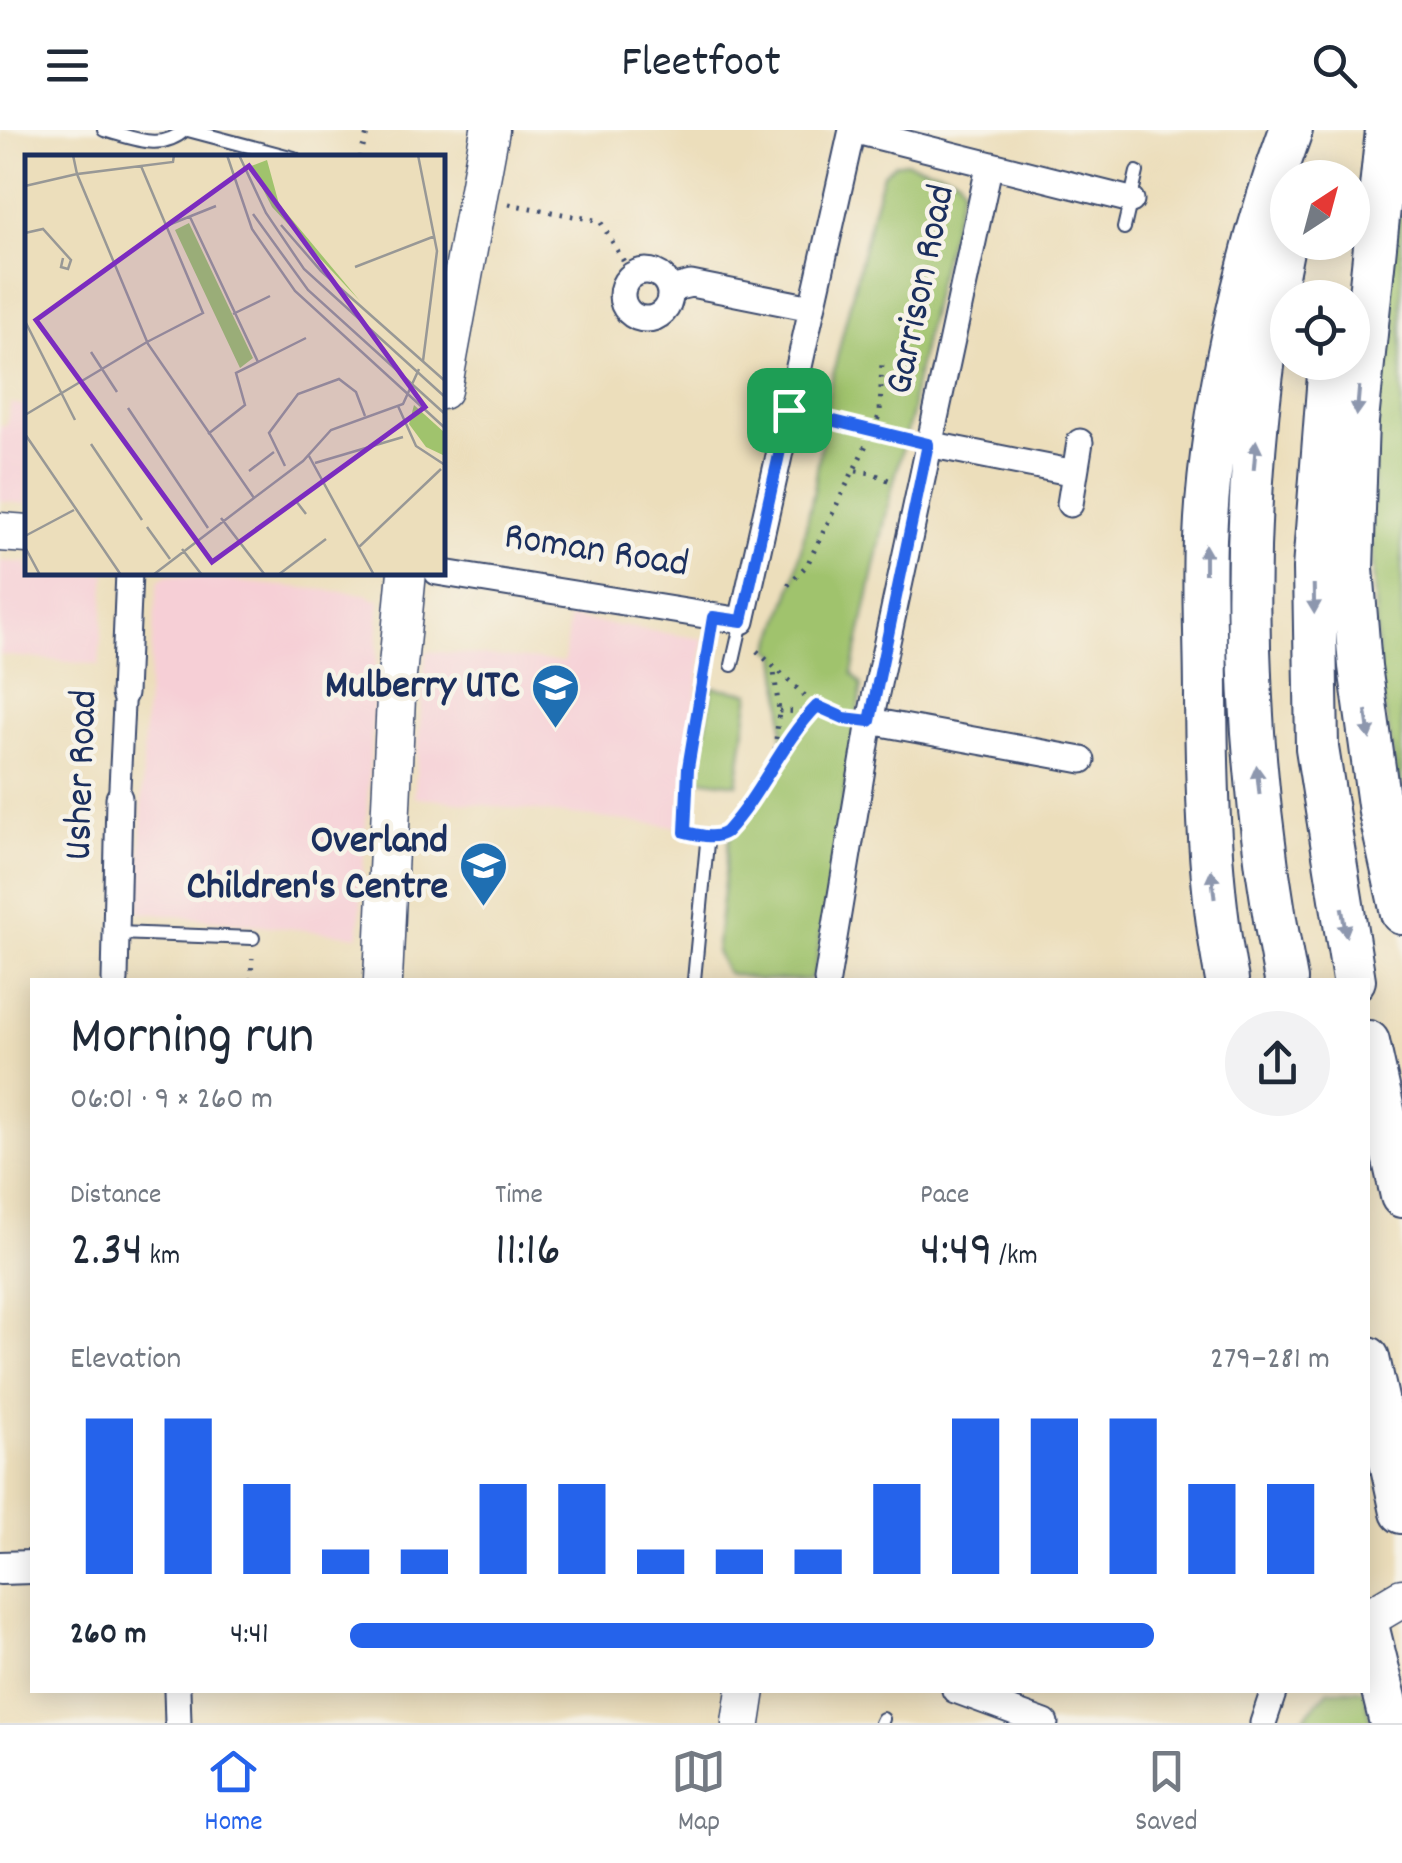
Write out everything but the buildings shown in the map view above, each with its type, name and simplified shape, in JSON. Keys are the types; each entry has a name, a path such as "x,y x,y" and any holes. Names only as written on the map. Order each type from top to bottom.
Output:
{"highway":[{"path":"1227,978 1212,887 1207,814 1205,538 1219,412 1250,266 1291,130"},
{"path":"1301,160 1308,130"},
{"path":"1367,160 1374,130"},
{"path":"1387,130 1357,420 1352,569 1360,666 1378,794 1402,913"},
{"path":"1282,260 1260,390 1250,504 1248,640 1265,850 1286,978"},
{"path":"1329,380 1314,569 1317,748 1354,978"},
{"path":"1370,1051 1402,1196"},
{"path":"1370,1367 1402,1512"},
{"path":"1380,1614 1391,1723"}],"main road":[{"path":"445,373 490,130"},
{"path":"0,532 25,534"},
{"path":"383,978 397,676 407,575"},
{"path":"741,1723 746,1693"}],"street":[{"name":"Garrison Road","path":"827,978 870,721 989,167 852,130"},
{"path":"739,632 852,130"},
{"path":"989,167 1130,200"},
{"path":"654,272 667,282 671,297 665,312 650,320 634,317 622,296 632,275 654,272"},
{"path":"670,289 691,284 812,308"},
{"path":"1070,504 1080,442"},
{"path":"928,444 1075,474"},
{"name":"Roman Road","path":"445,573 713,617 739,632"},
{"name":"Usher Road","path":"114,978 129,575"},
{"path":"870,721 1082,760"},
{"path":"0,1568 30,1567"},
{"path":"177,1693 178,1723"},
{"path":"962,1693 1029,1720"},
{"path":"1262,1723 1273,1693"}],"lane":[{"path":"104,130 152,143 173,141 187,130 283,155"},
{"path":"1124,228 1137,172"},
{"path":"732,665 739,632"},
{"path":"694,978 708,840"},
{"path":"117,932 253,938"}],"path":[{"path":"361,155 368,130"},
{"path":"476,198 600,221 632,275"},
{"path":"788,585 807,565 874,429 880,413 882,360"},
{"path":"789,410 928,444"},
{"path":"856,471 897,484"},
{"path":"713,617 688,768 685,832 708,840 720,836 742,815 774,760 814,709"},
{"path":"739,632 814,709"},
{"path":"774,669 778,711 774,760"},
{"path":"778,711 814,709 870,721"}],"shaded area":[{"path":"11,403 25,406 25,504 0,501 0,425 6,426"},
{"path":"0,561 25,563 25,575 106,575 99,665 0,655"},
{"path":"166,575 367,594 380,599 359,936 139,912 144,728 158,581"},
{"name":"Mulberry UTC","path":"569,618 704,639 678,827 414,797 426,651 564,662"}],"green space":[{"path":"905,162 958,177 963,187 937,283 912,398 913,409 852,673 862,685 815,972 810,978 750,978 727,973 716,952 729,839 782,755 783,707 777,654 770,650 794,581 814,490 829,390 873,209 883,174 895,164"},
{"path":"1402,188 1402,808 1378,671 1371,519 1384,292"},
{"path":"712,687 750,693 737,784 698,779"},
{"path":"1326,1693 1365,1693 1371,1723 1299,1723"}],"place":[{"name":"Mulberry UTC","path":"555,730"},
{"name":"Overland Children's Centre","path":"483,908"}],"route":[{"path":"789,410 928,444 870,721 844,718 817,706 774,760 742,815 726,832 708,836 685,832 688,768 713,617 742,621 789,410"}]}
